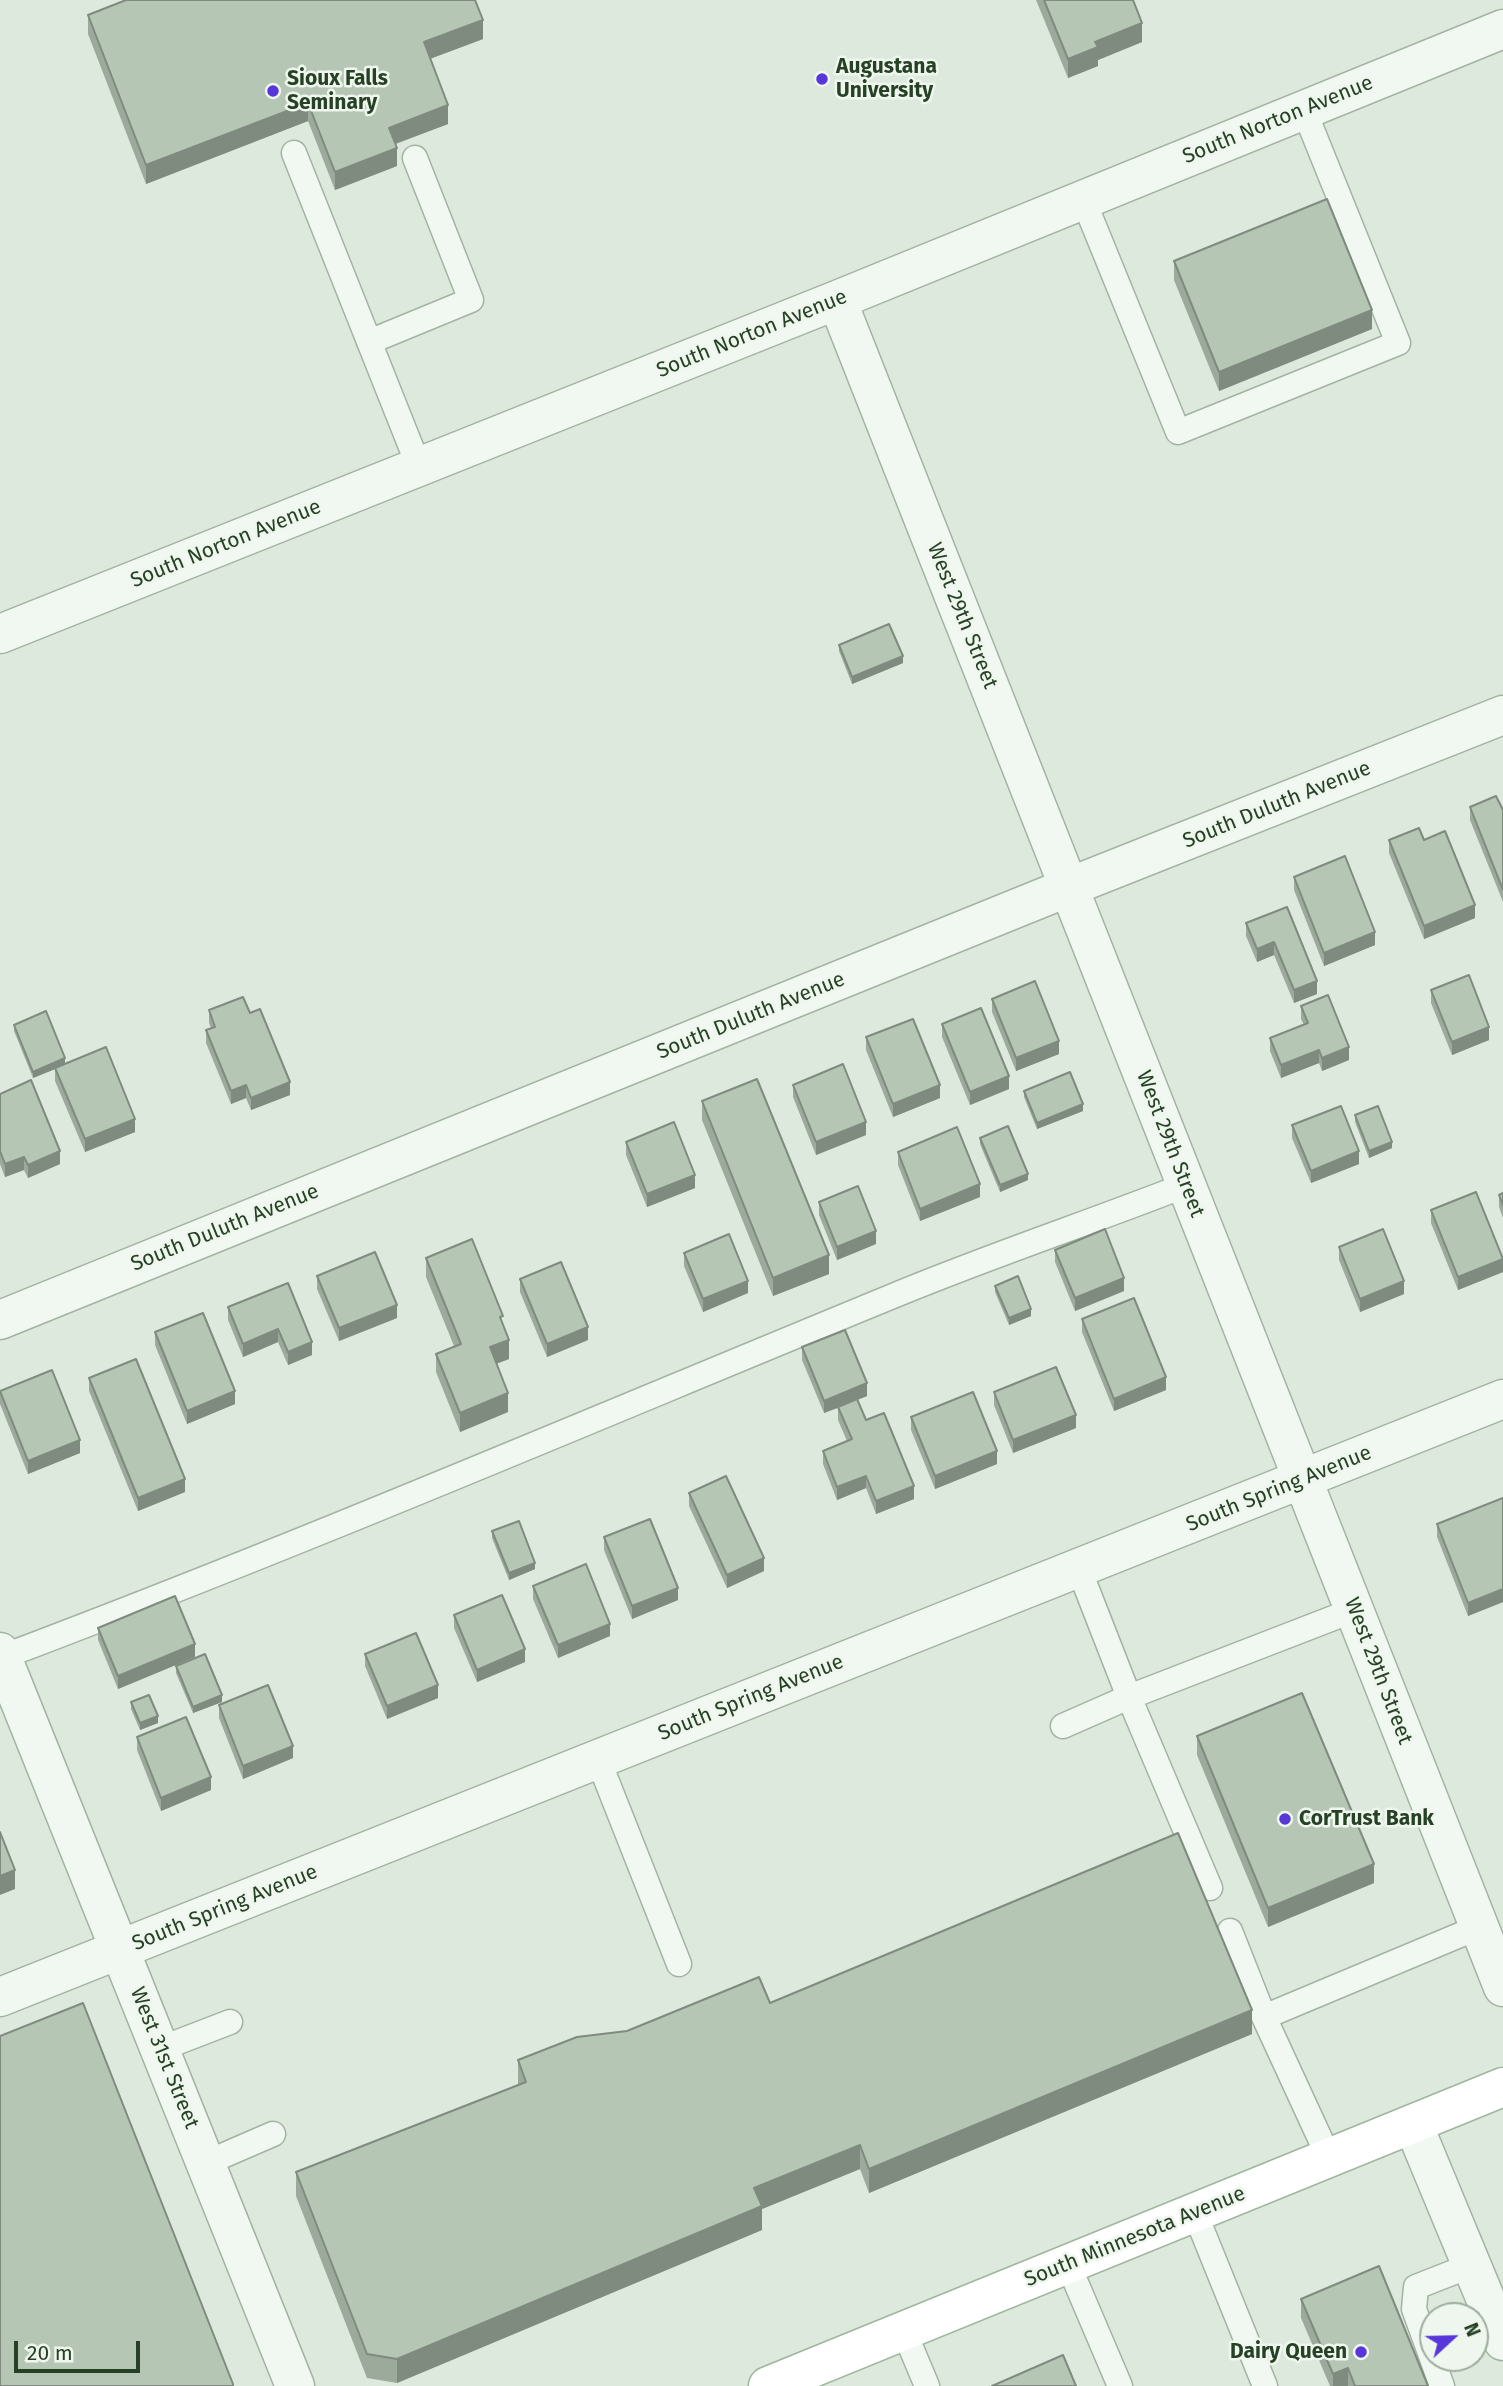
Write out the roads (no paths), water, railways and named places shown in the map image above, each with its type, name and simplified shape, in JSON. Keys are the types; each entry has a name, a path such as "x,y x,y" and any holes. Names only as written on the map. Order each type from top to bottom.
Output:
{"main road":[{"name":"South Minnesota Avenue","path":"768,2386 821,2376 904,2331 1503,2087"}],"street":[{"name":"South Norton Avenue","path":"0,634 837,300 1503,29"},
{"name":"West 29th Street","path":"837,300 1503,1987"},
{"name":"South Duluth Avenue","path":"0,1320 1069,887 1503,715"},
{"name":"South Spring Avenue","path":"0,1997 1503,1399"},
{"name":"West 31st Street","path":"1,1654 295,2386"},
{"path":"1413,2124 1503,2341"}],"lane":[{"path":"1083,199 1178,432 1398,342 1304,110"},
{"path":"294,153 419,467"},
{"path":"369,342 471,300 415,158"},
{"path":"1,1654 136,1607 897,1294 1186,1185"},
{"path":"1079,1569 1129,1698 1210,1888"},
{"path":"1063,1726 1354,1610"},
{"path":"598,1759 679,1964"},
{"path":"1264,2017 1479,1927"},
{"path":"1230,1931 1264,2017 1328,2158"},
{"path":"160,2049 230,2022"},
{"path":"206,2163 273,2134"},
{"path":"1195,2213 1265,2386"},
{"path":"1068,2264 1120,2386"},
{"path":"1442,2386 1414,2309 1416,2287 1472,2265"},
{"path":"904,2331 927,2386"}],"place":[{"name":"Augustana University","path":"822,79"},
{"name":"Sioux Falls Seminary","path":"273,91"},
{"name":"CorTrust Bank","path":"1285,1819"},
{"name":"Dairy Queen","path":"1361,2352"}]}
